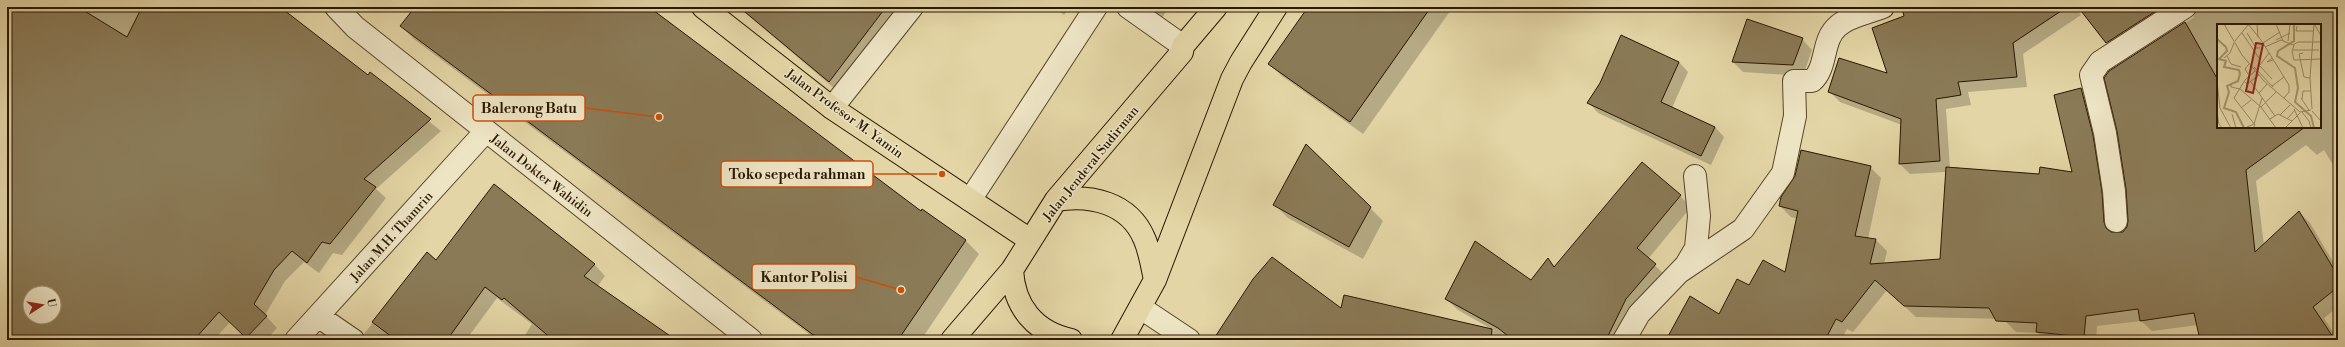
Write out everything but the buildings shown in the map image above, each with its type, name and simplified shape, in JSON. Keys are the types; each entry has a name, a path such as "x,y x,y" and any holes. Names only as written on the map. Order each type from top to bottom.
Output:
{"main road":[{"name":"Jalan Profesor M. Yamin","path":"703,7 832,108 1030,240"},
{"name":"Jalan Jenderal Sudirman","path":"952,340 1012,270 1056,200 1182,52 1183,46 1216,7"},
{"path":"1118,339 1141,308 1155,280 1232,79 1276,7"},
{"path":"1056,200 1083,197 1110,204 1123,212 1140,229 1144,238 1155,280"},
{"path":"1012,270 1015,295 1024,310 1046,330 1062,338 1071,340"}],"street":[{"name":"Jalan Dokter Wahidin","path":"336,7 355,27 751,340"},
{"path":"832,108 912,7"},
{"path":"970,200 1096,7"},
{"path":"1128,7 1183,46"},
{"path":"1624,340 1639,314 1681,271 1742,229 1783,173 1795,116 1794,81 1812,81 1820,72 1831,35 1838,26 1883,7"},
{"path":"2116,221 2114,191 2105,133 2091,75 2100,62 2185,7"},
{"name":"Jalan M.H. Thamrin","path":"296,340 486,131"},
{"path":"1681,271 1696,248 1698,238 1699,216 1695,176"},
{"path":"1141,308 1189,340"},
{"path":"318,316 353,340"}],"place":[{"name":"Balerong Batu","path":"659,117"},
{"name":"Toko sepeda rahman","path":"942,174"},
{"name":"Kantor Polisi","path":"901,290"}]}
